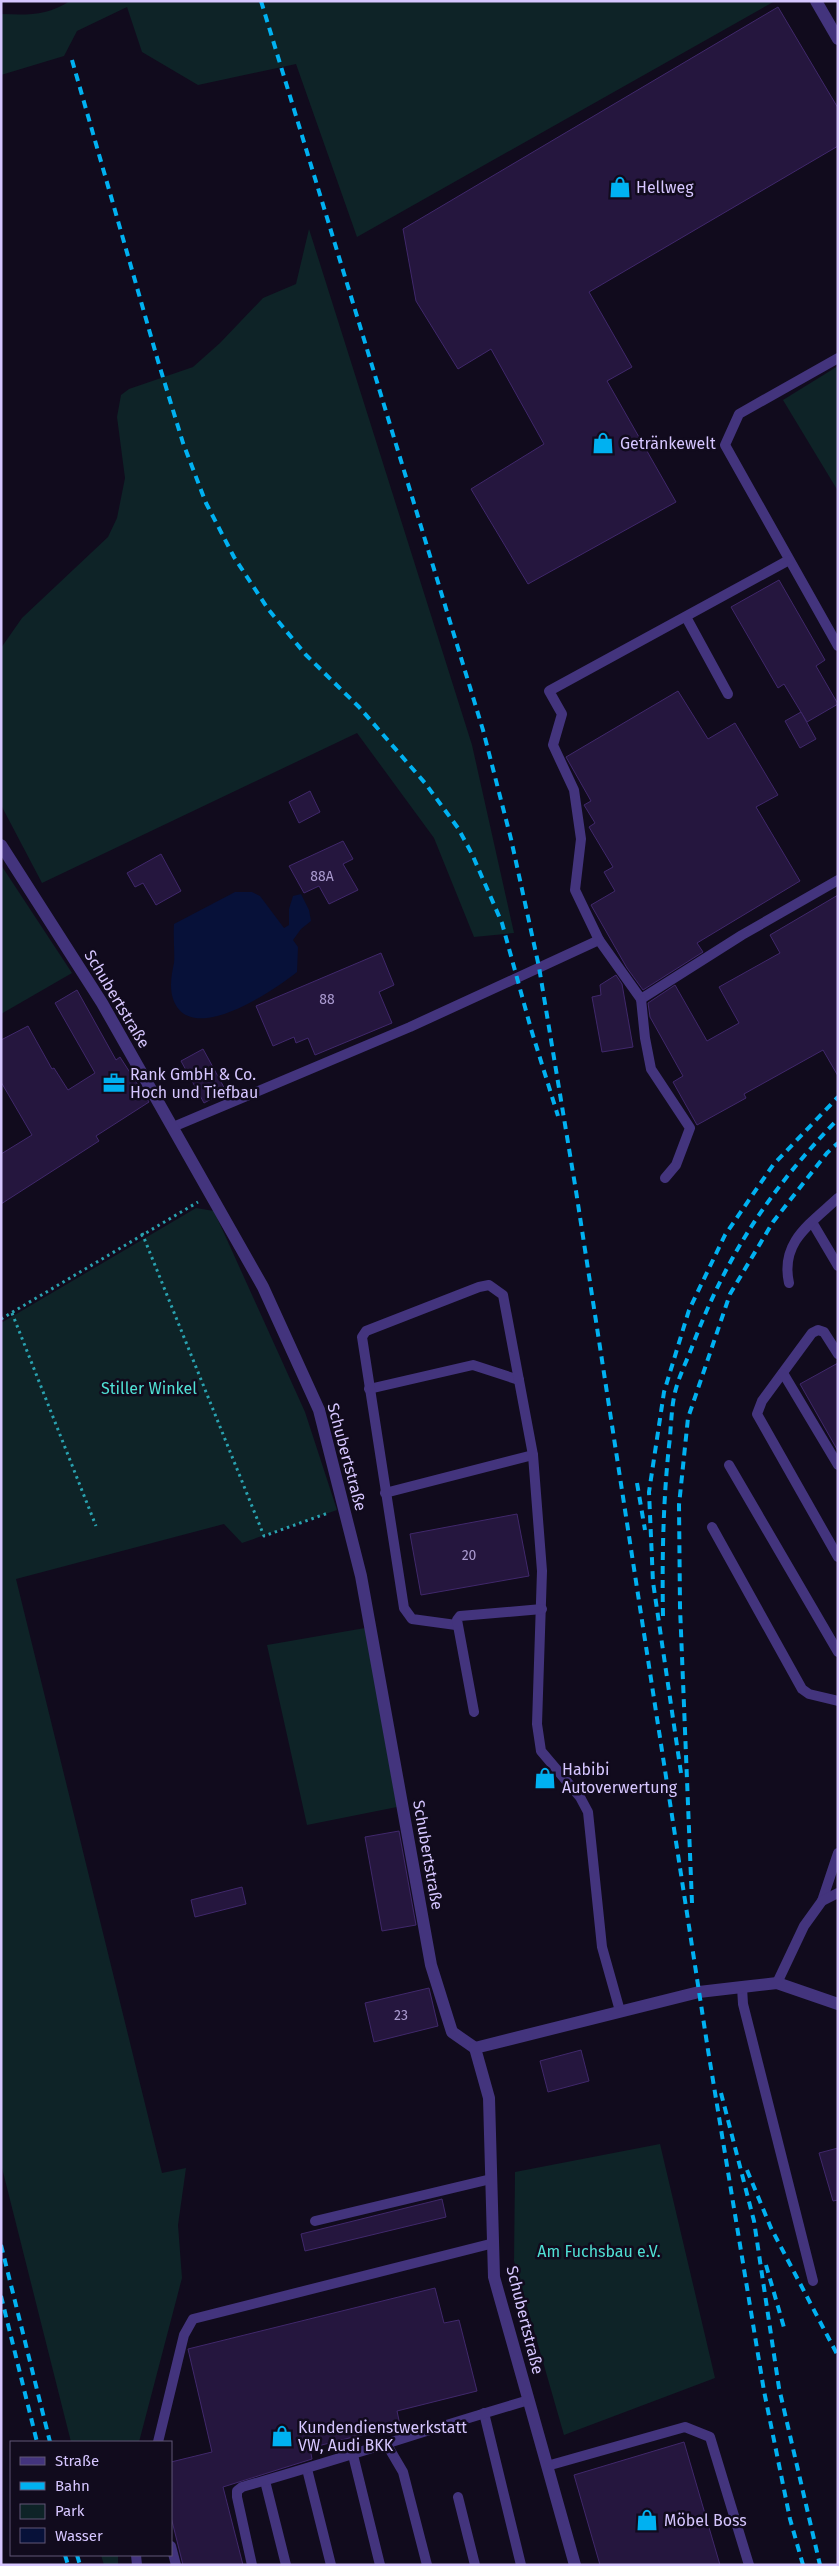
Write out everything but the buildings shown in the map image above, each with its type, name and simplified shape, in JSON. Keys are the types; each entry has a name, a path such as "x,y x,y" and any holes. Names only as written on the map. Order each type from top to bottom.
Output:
{"street":[{"path":"816,1 838,39"},
{"name":"Schubertstraße","path":"1,845 102,1003 263,1287 319,1410 361,1576 431,1965 452,2032 475,2048 489,2098 494,2277 575,2565"},
{"path":"475,2048 699,1992 777,1983 838,2004"}],"lane":[{"path":"838,358 739,414 725,445 838,646"},
{"path":"665,1178 676,1166 690,1128 652,1069 645,1038 641,999 599,940 575,890 581,838 574,790 552,745 562,714 549,691 789,560"},
{"path":"686,617 728,694"},
{"path":"641,999 742,935 838,880"},
{"path":"172,1127 410,1027 599,940"},
{"path":"788,1283 785,1266 788,1254 797,1238 838,1198"},
{"path":"812,1222 838,1266"},
{"path":"456,1625 412,1619 407,1614 385,1493 362,1337 366,1332 479,1287 489,1285 503,1295 533,1455 542,1571 537,1724 541,1751 580,1797 588,1812 602,1947 620,2011"},
{"path":"838,1354 824,1332 818,1330 812,1333 762,1401 757,1414 838,1557"},
{"path":"369,1389 474,1365 519,1380"},
{"path":"782,1373 837,1461"},
{"path":"385,1493 533,1455"},
{"path":"729,1465 838,1652"},
{"path":"712,1528 802,1689 809,1694 838,1701"},
{"path":"474,1712 456,1625 460,1616 542,1609"},
{"path":"777,1983 804,1926 822,1901 838,1853"},
{"path":"822,1901 838,1893"},
{"path":"742,1987 743,2004 813,2281"},
{"path":"314,2221 492,2179"},
{"path":"158,2441 184,2335 193,2319 494,2243"},
{"path":"252,2565 237,2491 242,2487 353,2456 386,2443 529,2400"},
{"path":"484,2413 521,2565"},
{"path":"547,2466 685,2427 710,2437 749,2565"},
{"path":"386,2443 403,2472 427,2565"},
{"path":"353,2456 380,2565"},
{"path":"307,2468 332,2565"},
{"path":"266,2481 286,2565"},
{"path":"458,2497 475,2565"},
{"path":"172,2550 176,2565"}],"path":[{"path":"1,1320 142,1233 210,1195"},
{"path":"142,1233 264,1536 344,1508"},
{"path":"12,1313 96,1526"}],"green space":[{"path":"70,1 775,1 357,237 296,64 198,85 142,52 127,7 77,31 64,56 1,75 1,14 37,14 53,10"},
{"path":"309,229 472,745 514,933 474,937 434,838 357,733 42,883 1,805 1,648 22,618 108,537 117,518 125,478 117,417 121,395 129,389 193,367 220,343 263,298 296,284"},
{"path":"838,366 838,491 783,400"},
{"path":"1,865 72,973 1,1014"},
{"name":"Stiller Winkel","path":"196,1208 214,1211 305,1412 337,1510 242,1543 224,1524 16,1579 162,2173 186,2168 178,2225 182,2278 139,2441 71,2441 1,2164 1,1323"},
{"path":"365,1628 397,1807 307,1825 267,1645"},
{"name":"Am Fuchsbau e.V.","path":"660,2144 715,2378 564,2435 514,2261 515,2172"},
{"path":"101,2556 118,2556 118,2565 104,2565"}],"water":[{"path":"235,892 252,892 260,896 284,928 289,925 289,909 293,896 301,894 309,910 311,921 301,929 293,940 298,947 297,972 256,1000 238,1009 202,1018 188,1016 177,1007 171,991 174,959 174,924"}],"railway":[{"path":"261,1 483,730 511,839 539,967 576,1191 708,2050 764,2391 790,2519 803,2565"},
{"path":"72,60 158,361 183,443 206,503 234,557 268,609 306,655 359,707 425,783 458,828 472,854 502,923 531,1029 558,1116"},
{"path":"681,1773 653,1582 649,1492 664,1392 689,1310 725,1235 773,1165 838,1097"},
{"path":"663,1616 665,1489 673,1403 679,1378 705,1314 735,1253 752,1225 791,1171 838,1119"},
{"path":"692,1903 680,1607 679,1505 688,1418 730,1294 773,1222 827,1153 838,1143"},
{"path":"637,1483 645,1530"},
{"path":"721,2093 754,2221 779,2388 820,2565"},
{"path":"747,2170 771,2228 838,2356"},
{"path":"1,2245 50,2441"},
{"path":"766,2265 785,2331"},
{"path":"1,2296 37,2441"},
{"path":"65,2556 68,2565"},
{"path":"77,2556 80,2565"}],"place":[{"name":"Hellweg","path":"620,187"},
{"name":"Getränkewelt","path":"603,443"},
{"name":"Rank GmbH & Co. Hoch und Tiefbau","path":"114,1083"},
{"name":"Habibi Autoverwertung","path":"545,1778"},
{"name":"Kundendienstwerkstatt VW, Audi BKK","path":"282,2436"},
{"name":"Möbel Boss","path":"647,2520"}]}
